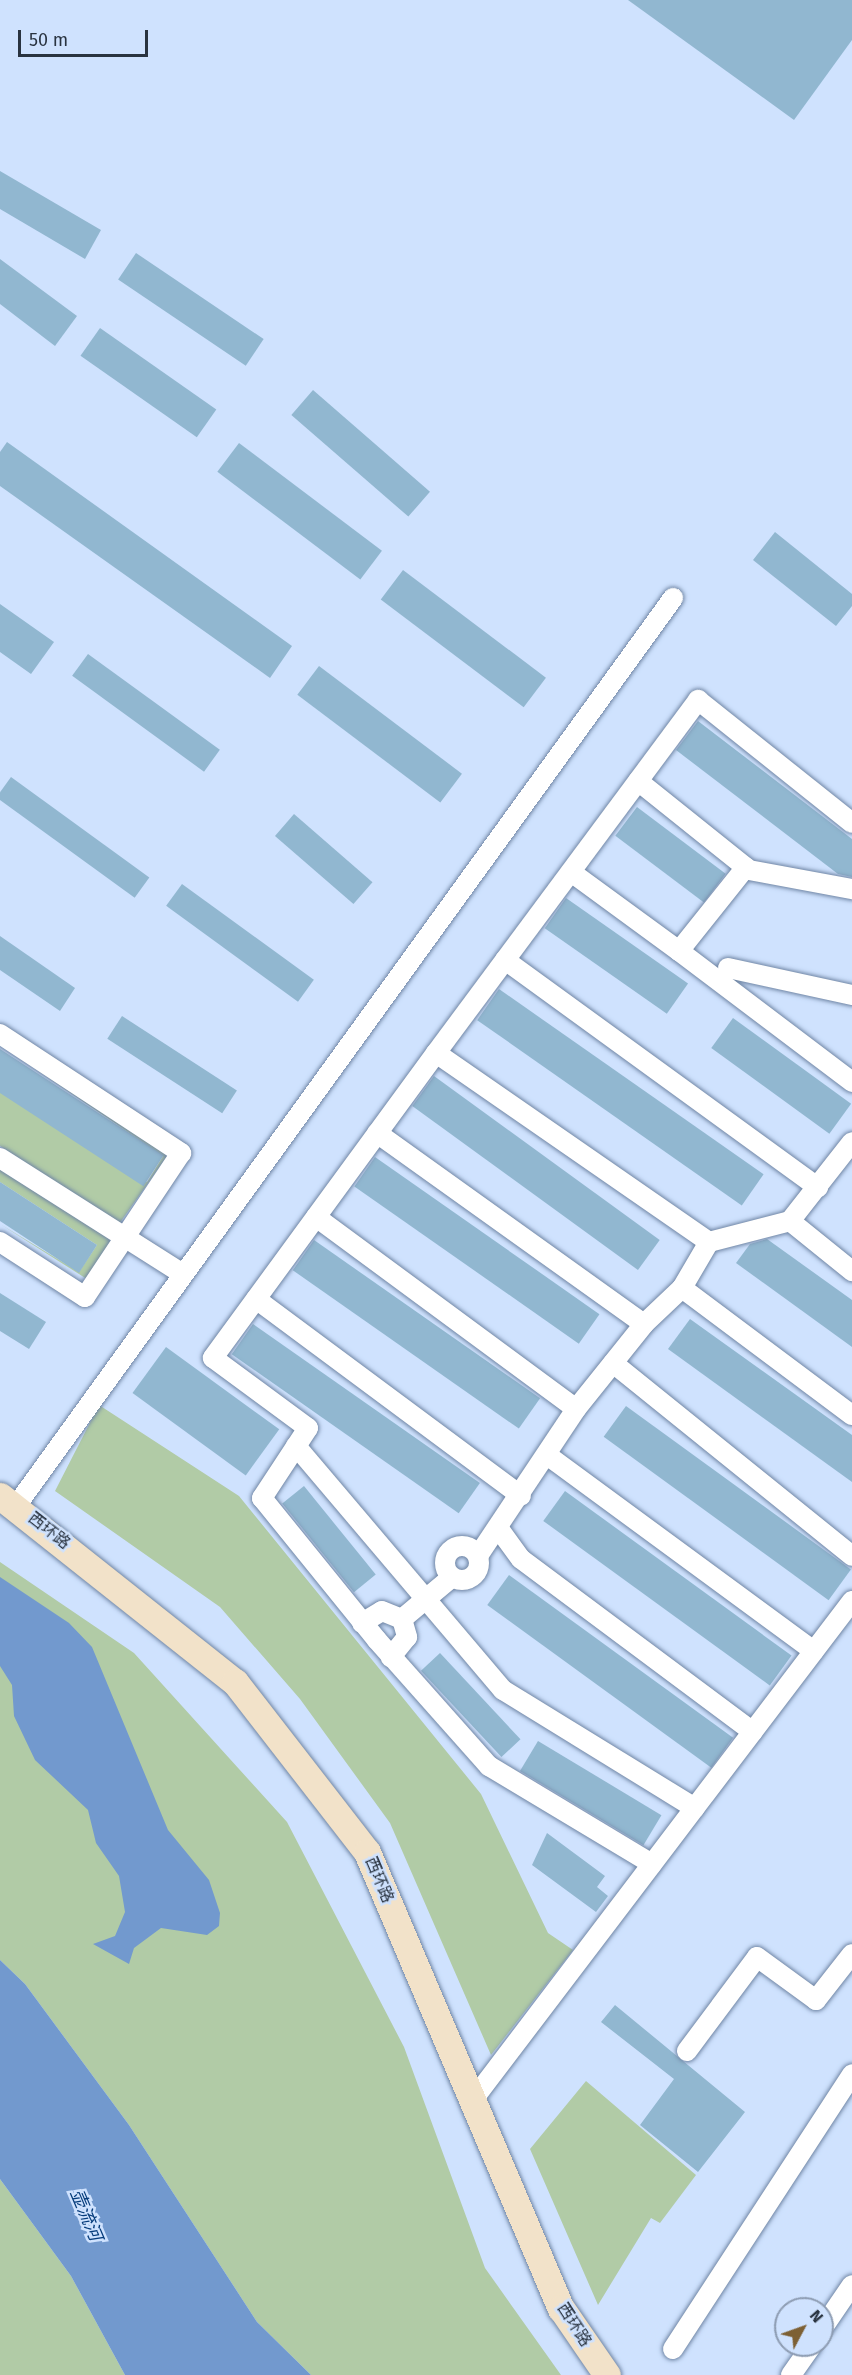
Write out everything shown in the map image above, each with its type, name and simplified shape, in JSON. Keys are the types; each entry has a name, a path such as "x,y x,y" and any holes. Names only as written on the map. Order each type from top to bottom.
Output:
{"main road":[{"name":"西环路","path":"8,1502 235,1682 367,1851 561,2308 607,2375"}],"street":[{"path":"8,1502 183,1274 673,598"},
{"path":"652,1864 489,1766 391,1657 262,1498 308,1428 213,1358 698,700 852,823"},
{"path":"638,781 746,867 852,889"},
{"path":"679,951 746,867"},
{"path":"571,872 852,1082"},
{"path":"505,960 818,1187"},
{"path":"728,968 852,995"},
{"path":"0,1034 181,1153 85,1297 0,1242"},
{"path":"436,1053 709,1242"},
{"path":"377,1133 644,1324"},
{"path":"402,1619 452,1577 473,1576 478,1556 521,1496 576,1409 644,1324 682,1288 709,1242 790,1221 852,1142"},
{"path":"0,1158 183,1274"},
{"path":"316,1217 576,1409"},
{"path":"790,1221 852,1271"},
{"path":"682,1288 852,1415"},
{"path":"256,1299 521,1496"},
{"path":"613,1363 852,1556"},
{"path":"296,1446 428,1597 503,1690 695,1808"},
{"path":"547,1455 814,1651"},
{"path":"499,1529 521,1559 753,1732"},
{"path":"472,2102 852,1602"},
{"path":"362,1623 382,1611 402,1619"},
{"path":"391,1657 407,1636 402,1619"},
{"path":"687,2051 757,1957 816,2000 852,1954"},
{"path":"673,2349 852,2074"},
{"path":"834,2312 852,2285"},
{"path":"791,2375 804,2357"}],"green space":[{"path":"0,1045 168,1155 119,1224 0,1146 0,1086 147,1182 163,1156"},
{"path":"0,1166 108,1235 114,1247 90,1281 0,1224 79,1272 97,1245 0,1182"},
{"path":"99,1405 239,1496 481,1794 548,1933 573,1950 491,2055 390,1823 300,1699 220,1607 55,1491"},
{"path":"0,1562 134,1653 287,1822 404,2047 485,2268 561,2375 311,2375 257,2322 129,2125 25,1984 0,1960"},
{"path":"586,2081 696,2175 660,2223 651,2218 598,2305 530,2149"},
{"path":"0,2179 71,2276 125,2375 0,2375"}],"water":[{"path":"0,1577 69,1623 92,1647 168,1830 209,1880 220,1913 219,1926 207,1935 161,1928 134,1948 129,1964 93,1944 115,1936 125,1912 119,1876 96,1843 88,1810 35,1760 14,1716 12,1685 0,1666"},
{"name":"壶流河","path":"0,1960 25,1984 129,2125 257,2322 311,2375 125,2375 71,2276 0,2179"}],"building":[{"path":"628,0 852,0 852,40 794,120"},
{"path":"0,171 101,230 85,259 0,209"},
{"path":"136,253 264,339 246,366 118,280"},
{"path":"0,259 77,316 55,346 0,304"},
{"path":"100,328 216,409 197,437 80,356"},
{"path":"313,390 430,492 408,517 291,415"},
{"path":"7,442 292,646 270,678 0,486 0,452"},
{"path":"239,443 382,551 360,579 217,472"},
{"path":"775,532 852,594 852,606 836,626 753,560"},
{"path":"403,570 546,678 524,707 381,600"},
{"path":"0,604 54,642 31,674 0,652"},
{"path":"88,654 220,750 204,772 72,676"},
{"path":"319,666 462,774 440,802 297,695"},
{"path":"698,721 852,839 852,877 838,874 676,750"},
{"path":"11,777 149,878 135,898 0,800 0,792"},
{"path":"637,807 726,874 704,903 615,836"},
{"path":"294,814 372,882 353,904 275,836"},
{"path":"182,884 314,980 298,1002 166,906"},
{"path":"566,898 688,983 667,1014 545,928"},
{"path":"0,936 75,988 60,1011 0,970"},
{"path":"499,989 764,1174 742,1205 477,1020"},
{"path":"122,1016 237,1091 222,1113 107,1039"},
{"path":"733,1018 851,1104 829,1134 711,1048"},
{"path":"0,1049 164,1155 143,1186 0,1093"},
{"path":"434,1076 660,1240 638,1270 412,1106"},
{"path":"375,1157 599,1314 579,1344 354,1186"},
{"path":"0,1182 97,1245 79,1273 0,1221"},
{"path":"767,1239 852,1300 852,1347 736,1263 750,1244"},
{"path":"314,1240 540,1398 519,1429 293,1270"},
{"path":"0,1293 46,1322 29,1349 0,1331"},
{"path":"690,1319 852,1435 852,1482 668,1349"},
{"path":"253,1324 480,1483 459,1513 232,1354"},
{"path":"166,1347 279,1429 246,1475 132,1393"},
{"path":"626,1406 851,1569 829,1600 604,1437"},
{"path":"304,1486 376,1575 354,1592 282,1504"},
{"path":"565,1491 792,1656 770,1686 543,1521"},
{"path":"509,1575 733,1738 711,1768 487,1605"},
{"path":"440,1653 520,1739 501,1757 421,1671"},
{"path":"538,1741 661,1815 643,1845 520,1771"},
{"path":"547,1833 605,1876 597,1887 608,1896 596,1912 532,1865"},
{"path":"615,2005 745,2112 698,2172 640,2125 674,2079 601,2022"}]}
